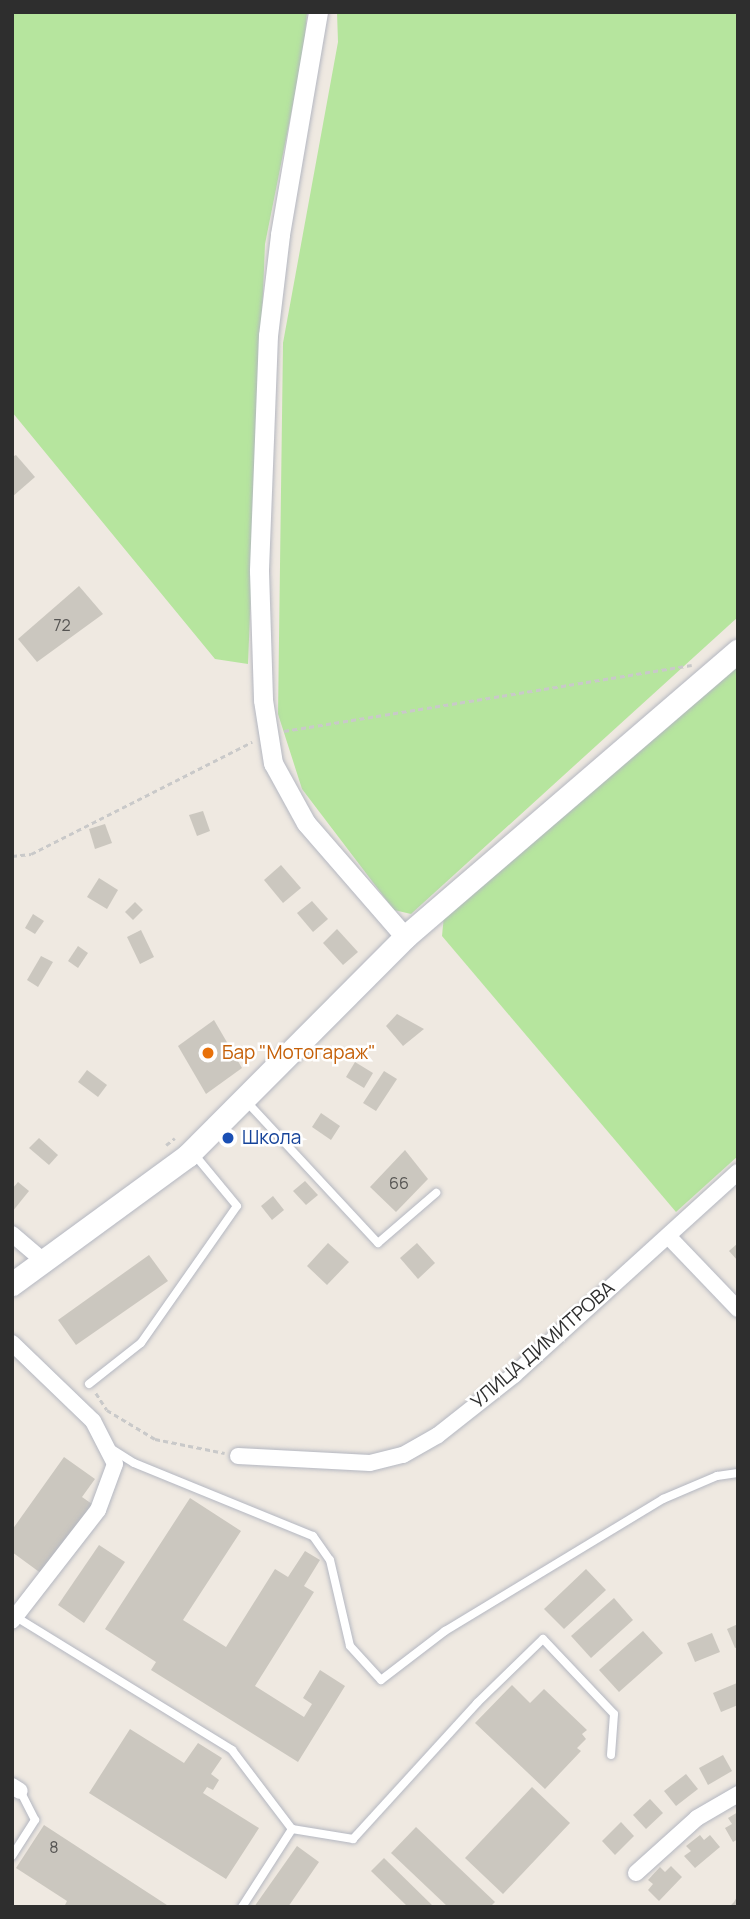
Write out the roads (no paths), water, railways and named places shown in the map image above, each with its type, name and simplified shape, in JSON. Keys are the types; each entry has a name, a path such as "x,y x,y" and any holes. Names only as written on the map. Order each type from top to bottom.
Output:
{"main road":[{"path":"12,1284 46,1263 184,1145 246,1101 405,937 738,651"}],"street":[{"path":"318,12 268,335 259,571 263,699 273,762 306,824 405,937"},
{"name":"УЛИЦА ДИМИТРОВА","path":"238,1456 370,1463 403,1455 438,1435 514,1375 738,1172"},
{"path":"12,1234 46,1263"},
{"path":"668,1236 738,1309"},
{"path":"12,1343 93,1421 115,1464 98,1510 14,1619"},
{"path":"636,1873 697,1818 738,1794"}],"lane":[{"path":"246,1101 377,1243 436,1193"},
{"path":"89,1384 141,1343 237,1206 184,1145"},
{"path":"107,1446 134,1463 313,1536 330,1560 351,1646 381,1680 445,1631 663,1499 717,1476 738,1473"},
{"path":"14,1619 232,1749 292,1829 353,1839 458,1723 543,1639 614,1714 611,1755"},
{"path":"12,1856 35,1820 16,1789"},
{"path":"242,1907 292,1829"}],"place":[{"name":"Бар \"Мотогараж\"","path":"208,1053"},
{"name":"Школа","path":"228,1138"}]}
